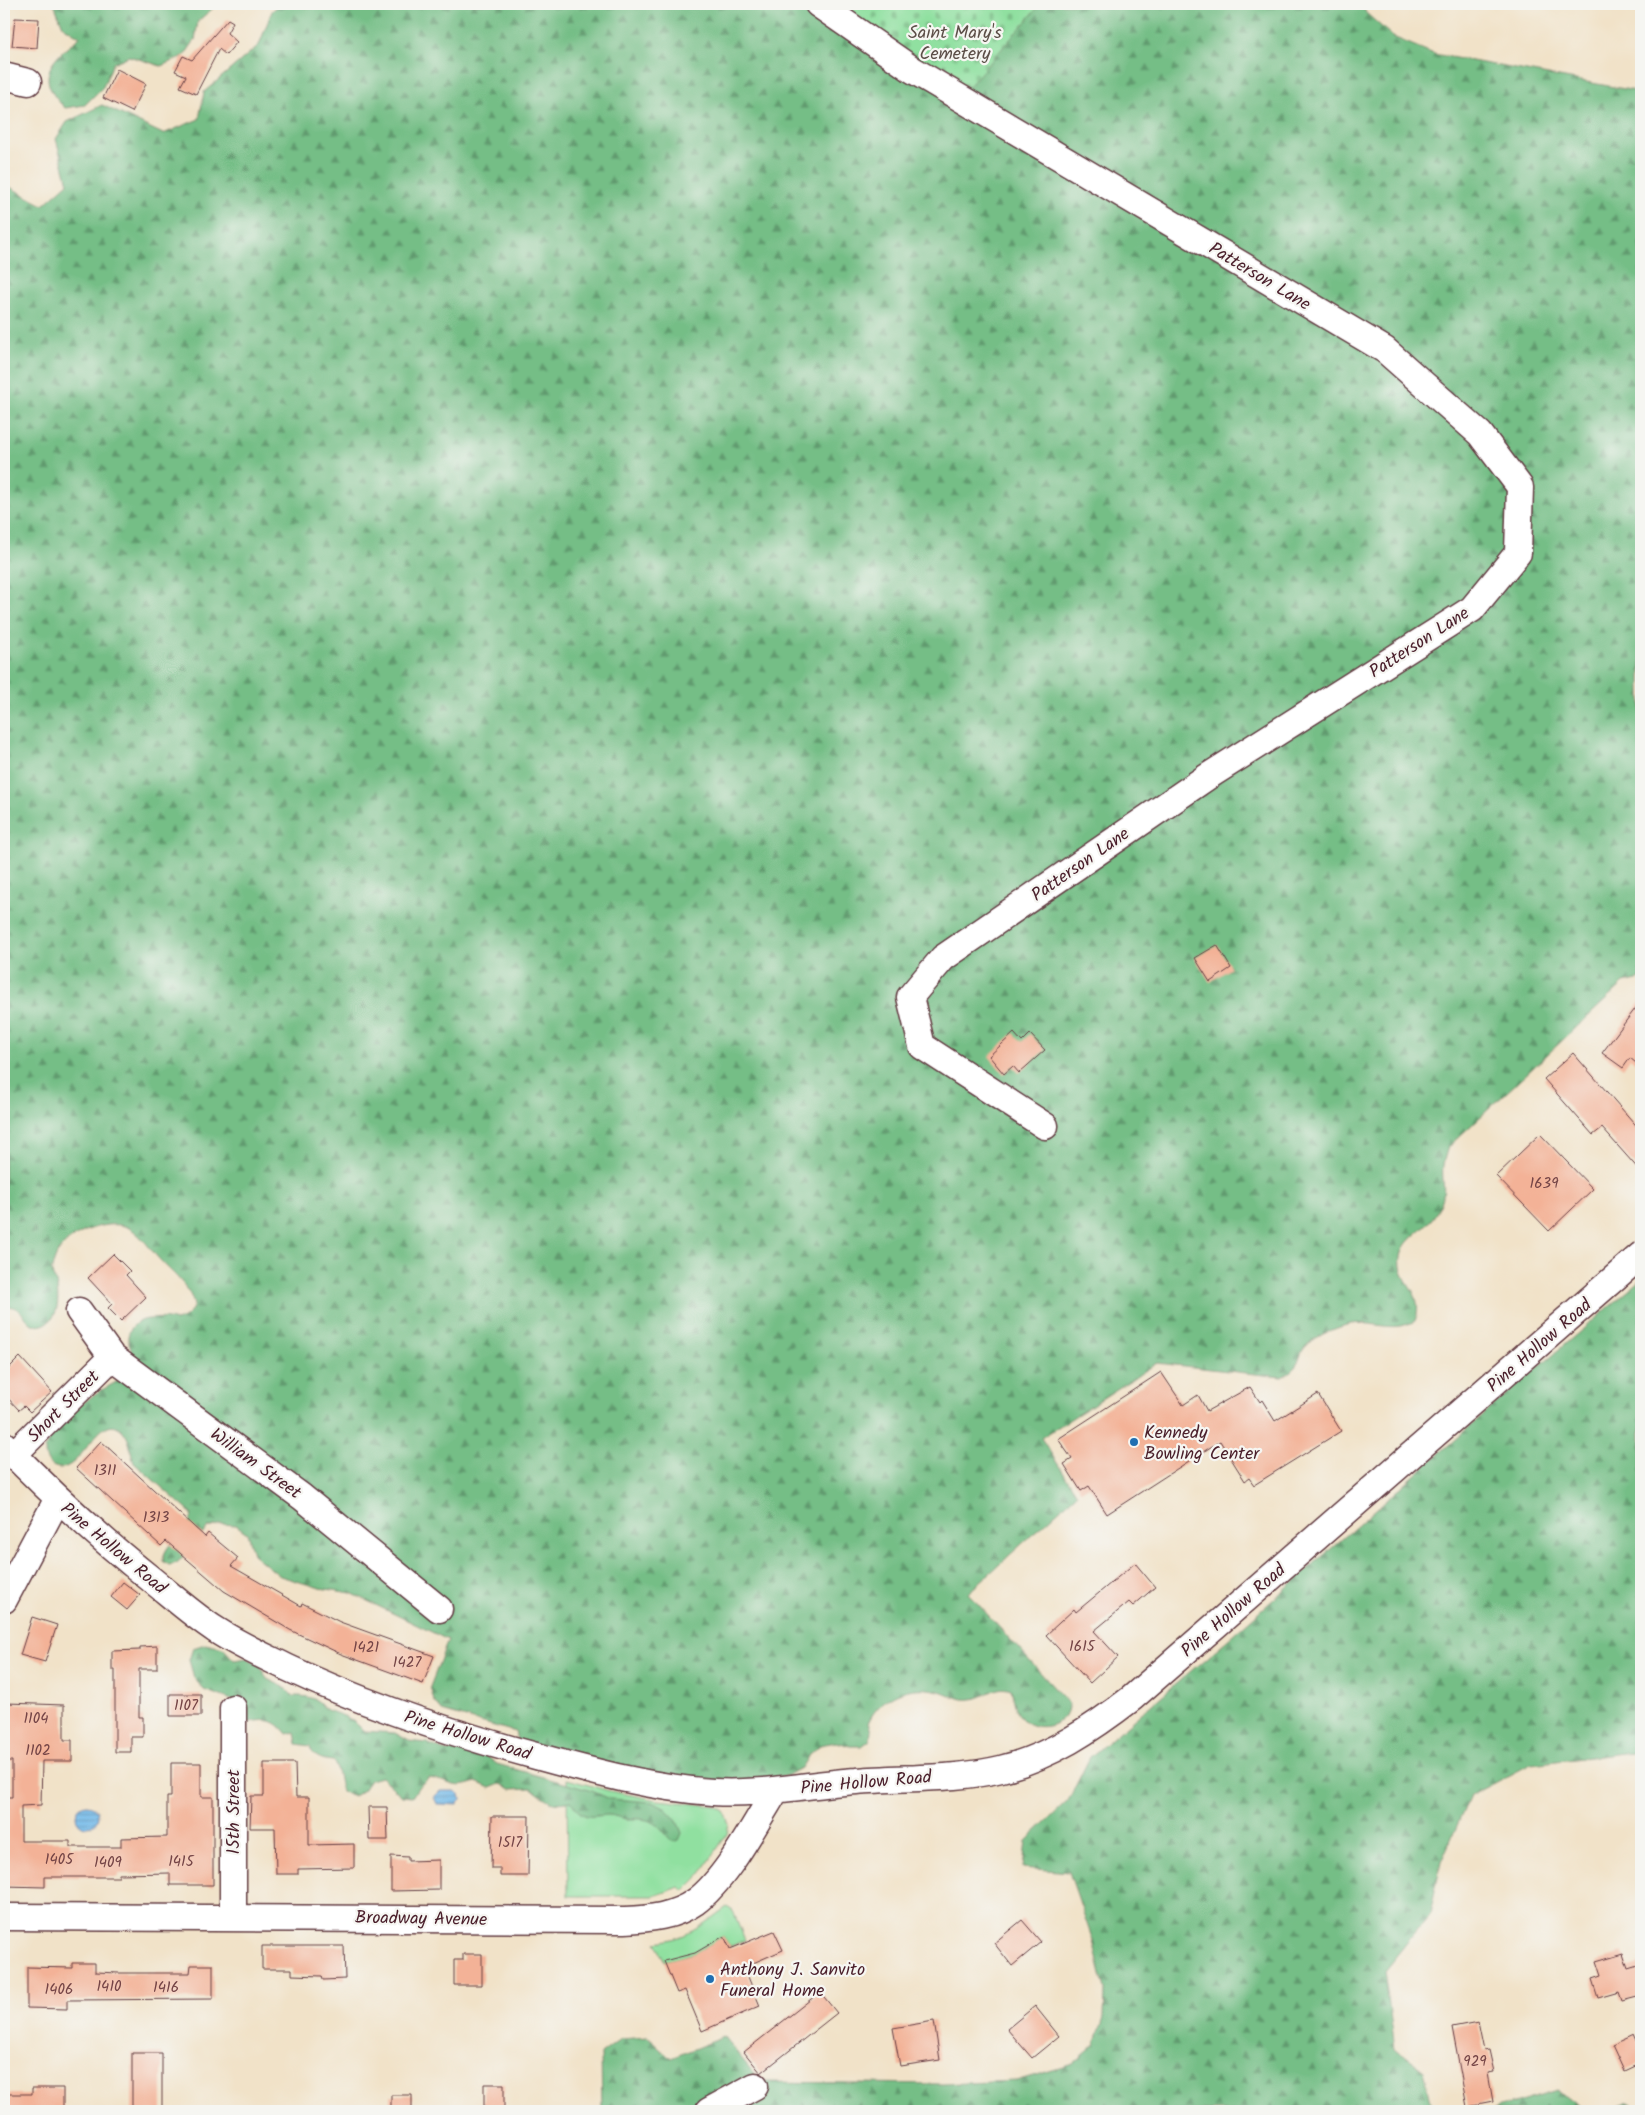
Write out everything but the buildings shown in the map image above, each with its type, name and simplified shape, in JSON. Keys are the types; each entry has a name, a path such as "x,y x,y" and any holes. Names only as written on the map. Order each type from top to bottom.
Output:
{"street":[{"name":"Patterson Lane","path":"818,4 913,70 1385,350 1480,434 1520,487 1518,553 1472,609 1207,777 943,958 910,997 922,1046 1045,1126"},
{"name":"Pine Hollow Road","path":"8,1450 57,1500 113,1549 213,1628 239,1644 326,1686 417,1722 606,1775 660,1786 715,1792 776,1790 855,1781 952,1775 1000,1769 1049,1752 1092,1729 1132,1698 1641,1255"},
{"name":"William Street","path":"79,1311 112,1357 302,1497 439,1610"},
{"name":"Short Street","path":"8,1450 112,1357"},
{"path":"4,1600 57,1500"},
{"name":"15th Street","path":"233,1708 233,1916"},
{"name":"Broadway Avenue","path":"4,1916 625,1920 652,1918 674,1912 695,1902 712,1887 727,1868 776,1790"},
{"path":"709,2111 755,2086"}],"green space":[{"path":"54,4 218,4 198,21 195,40 184,56 161,66 129,56 113,63 103,87 85,105 65,108 55,97 48,78 54,61 80,37 63,26"},
{"path":"280,4 1362,4 1366,13 1393,37 1434,54 1641,92 1641,979 1624,983 1448,1147 1443,1165 1444,1189 1440,1205 1432,1219 1406,1244 1401,1257 1403,1274 1417,1302 1415,1321 1396,1326 1362,1323 1343,1326 1333,1330 1309,1343 1302,1352 1297,1365 1282,1377 1157,1363 1041,1438 1077,1494 968,1593 1068,1703 1064,1717 1058,1722 1043,1727 1028,1724 1017,1712 1011,1690 1000,1689 977,1698 967,1699 928,1689 907,1690 880,1705 868,1723 871,1731 870,1740 862,1746 850,1746 836,1742 820,1745 809,1755 801,1768 786,1776 716,1790 517,1740 515,1732 442,1711 434,1701 430,1687 448,1640 351,1593 320,1588 280,1576 253,1554 247,1533 236,1525 221,1524 208,1528 177,1563 169,1565 163,1561 164,1554 172,1542 187,1527 192,1514 134,1463 126,1435 114,1425 106,1427 74,1462 65,1467 55,1467 47,1460 45,1452 47,1443 61,1424 70,1414 95,1394 115,1383 125,1373 132,1355 128,1336 134,1325 146,1319 163,1318 176,1321 187,1315 194,1305 185,1286 139,1235 131,1229 112,1225 90,1229 80,1234 70,1240 57,1254 53,1263 52,1274 56,1283 58,1300 56,1311 50,1321 38,1326 29,1321 17,1309 4,1307 4,1275 7,1271 4,1260 4,184 43,205 68,183 56,139 67,122 102,105 163,134 199,119 204,92 259,45 272,11"},
{"name":"Saint Mary's Cemetery","path":"829,4 1041,4 963,93"},
{"path":"1641,1280 1641,1751 1531,1764 1470,1796 1441,1862 1430,1914 1384,1971 1395,2048 1424,2071 1433,2111 602,2111 601,2054 621,2039 648,2037 671,2058 724,2037 761,2082 943,2084 1016,2081 1073,2064 1095,2045 1104,2017 1105,1990 1093,1941 1069,1872 1023,1868 1026,1841 1068,1801 1090,1757 1232,1636 1519,1383"},
{"path":"205,1644 223,1648 234,1660 247,1658 260,1665 267,1679 284,1687 293,1696 316,1700 327,1710 355,1722 364,1731 395,1733 409,1741 427,1743 443,1750 457,1751 467,1747 482,1753 497,1764 592,1791 610,1799 653,1802 666,1809 677,1821 682,1833 679,1840 673,1842 659,1826 647,1820 627,1819 610,1815 587,1816 579,1812 571,1801 554,1802 531,1788 511,1789 500,1784 490,1788 476,1782 462,1786 429,1778 419,1786 412,1797 402,1796 381,1777 370,1780 363,1790 353,1797 342,1791 333,1761 318,1757 313,1753 310,1746 297,1744 295,1732 287,1734 277,1724 268,1721 244,1723 232,1700 204,1690 194,1678 189,1660 193,1648"},
{"path":"567,1779 610,1791 658,1800 716,1806 724,1811 729,1824 727,1834 700,1875 684,1891 680,1887 654,1896 568,1896"},
{"path":"727,1907 733,1911 745,1940 729,1947 724,1936 695,1953 664,1961 656,1942 687,1934"},
{"path":"1557,2090 1584,2111 1494,2111 1500,2107"},
{"path":"1630,2102 1641,2109 1641,2111 1606,2111"}],"water":[{"path":"440,1791 455,1791 460,1794 461,1799 457,1805 437,1804 434,1797"},
{"path":"87,1805 95,1808 98,1816 95,1824 87,1827 79,1824 76,1816 79,1808"}],"place":[{"name":"Kennedy Bowling Center","path":"1134,1442"},
{"name":"Anthony J. Sanvito Funeral Home","path":"710,1979"}]}
